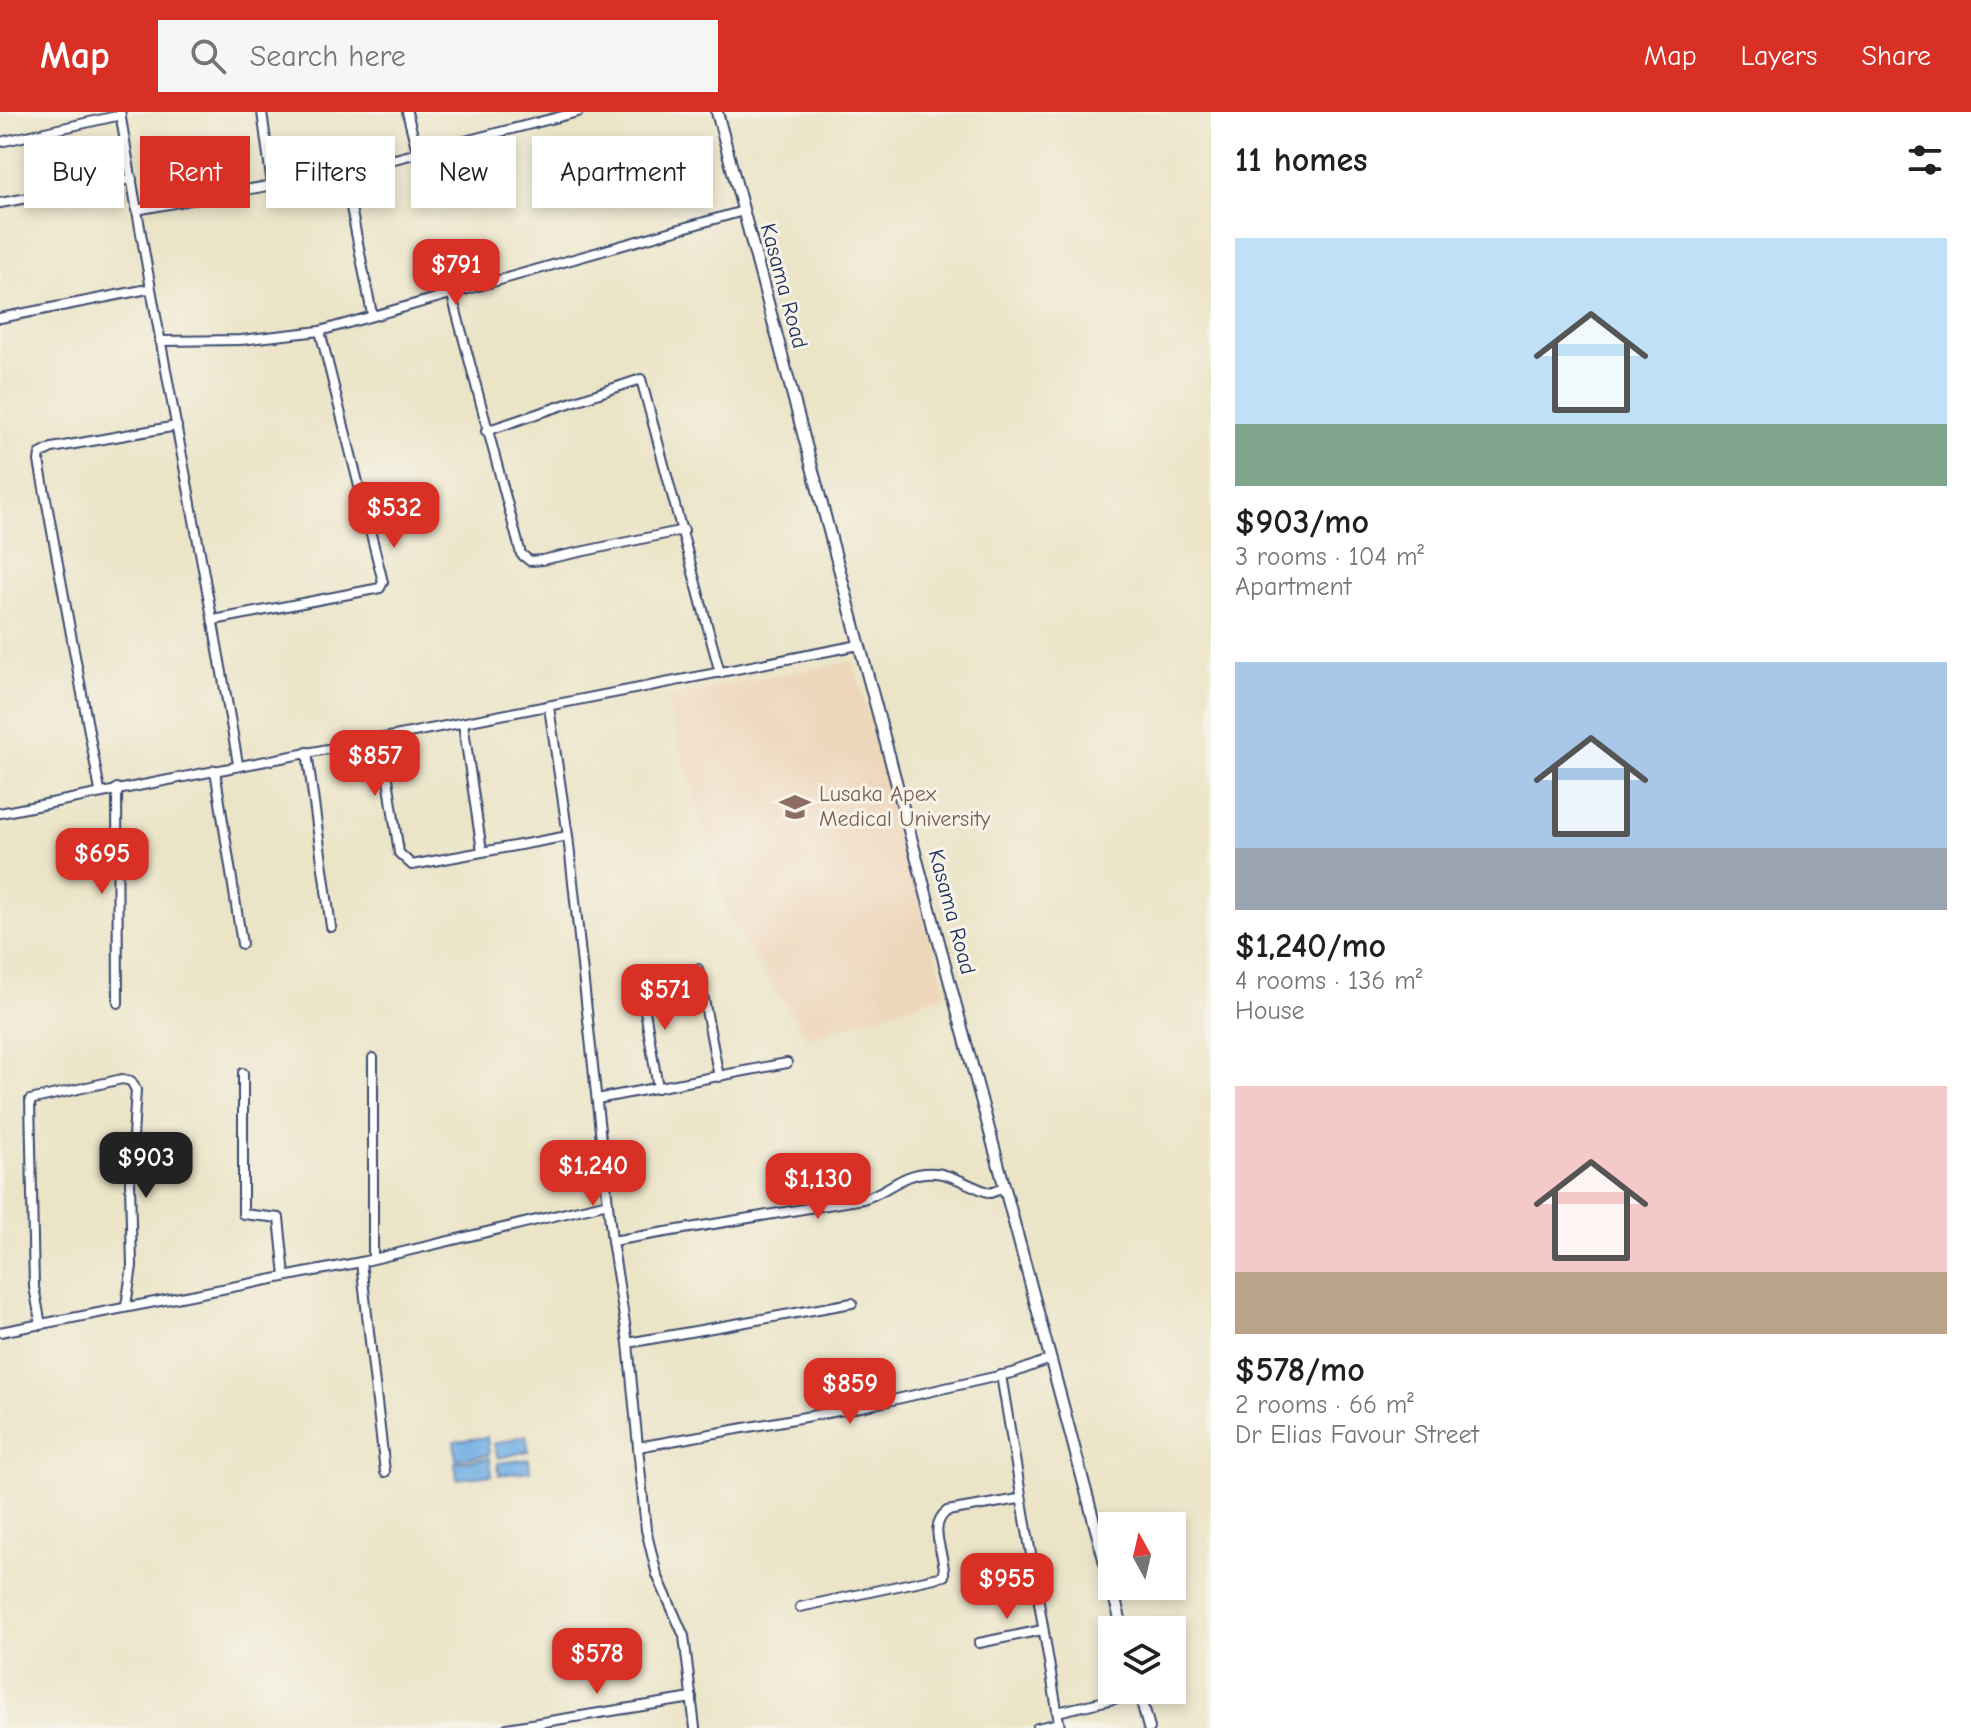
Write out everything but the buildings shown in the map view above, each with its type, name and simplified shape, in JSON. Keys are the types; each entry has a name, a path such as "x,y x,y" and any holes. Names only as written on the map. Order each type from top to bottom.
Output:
{"street":[{"path":"262,112 266,141"},
{"path":"407,112 413,136"},
{"path":"485,136 578,112"},
{"name":"Kasama Road","path":"717,112 1119,1616"},
{"path":"0,142 120,114 148,289 214,620 238,764"},
{"path":"0,203 132,179"},
{"path":"136,210 266,186"},
{"path":"351,208 372,314"},
{"path":"160,341 241,340 320,331 743,211"},
{"path":"0,318 148,289"},
{"path":"451,292 521,554 530,561 684,530"},
{"path":"214,620 380,588 383,582 320,331"},
{"path":"486,431 641,379 720,673"},
{"path":"100,791 40,454 52,448 177,426"},
{"path":"0,813 238,764 549,707 859,645"},
{"path":"549,707 568,836 612,1241 628,1343 651,1556 684,1636 695,1728"},
{"path":"463,723 482,851"},
{"path":"382,738 399,853 417,866 568,836"},
{"path":"307,752 331,927"},
{"path":"215,770 242,944"},
{"path":"117,788 118,1003"},
{"path":"698,969 719,1077"},
{"path":"640,981 658,1088"},
{"path":"373,1058 373,1259"},
{"path":"597,1099 787,1063"},
{"path":"243,1073 243,1214 279,1218 285,1276"},
{"path":"41,1325 34,1287 30,1100 122,1079 131,1081 136,1090 130,1182 132,1266 126,1306"},
{"path":"612,1241 863,1199 884,1194 905,1178 931,1171 951,1175 990,1193 1004,1188"},
{"path":"0,1332 361,1262 608,1203"},
{"path":"361,1262 385,1472"},
{"path":"628,1343 852,1303"},
{"path":"638,1447 866,1406 1001,1375 1050,1359"},
{"path":"1001,1375 1019,1499 1059,1726 1037,1728"},
{"path":"800,1607 944,1576 936,1528 941,1516 947,1511 1019,1499"},
{"path":"979,1643 1042,1630"},
{"path":"507,1728 692,1698"},
{"path":"1057,1712 1098,1702"},
{"path":"1143,1704 1149,1728"},
{"path":"578,1715 579,1728"}],"shaded area":[{"name":"Lusaka Apex Medical University","path":"853,661 946,993 808,1039 729,918 666,697"}],"water":[{"path":"526,1435 529,1451 498,1458 494,1444"},
{"path":"487,1437 489,1455 456,1459 454,1441"},
{"path":"490,1458 492,1475 457,1479 455,1462"},
{"path":"529,1459 530,1471 499,1475 498,1463"}],"place":[{"name":"Lusaka Apex Medical University","path":"795,807"}]}
